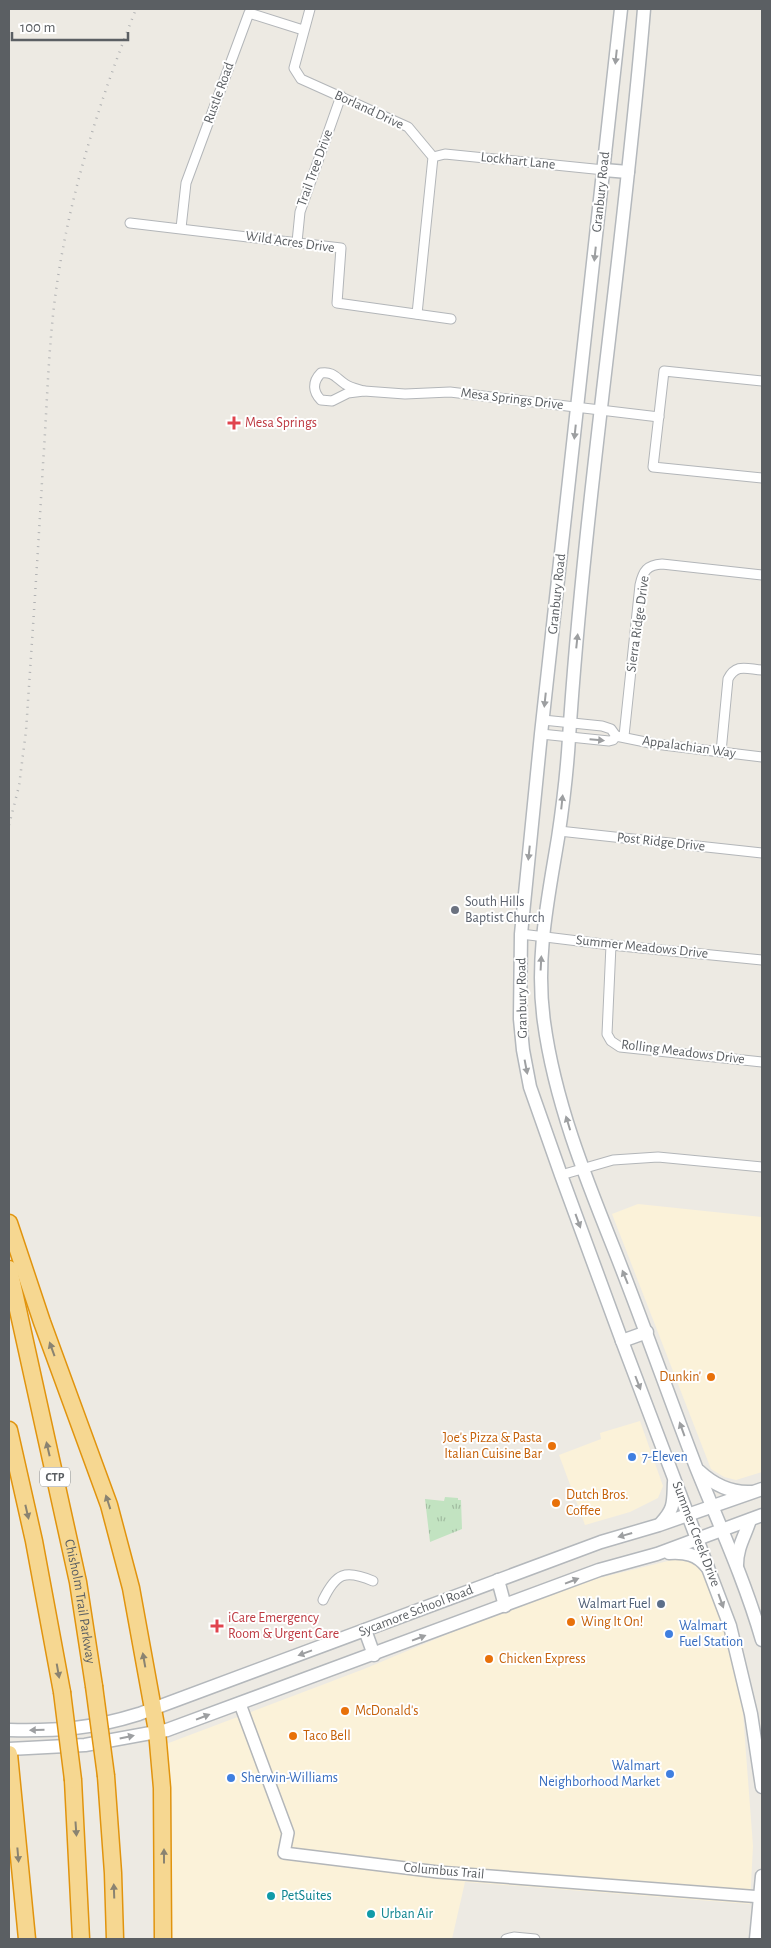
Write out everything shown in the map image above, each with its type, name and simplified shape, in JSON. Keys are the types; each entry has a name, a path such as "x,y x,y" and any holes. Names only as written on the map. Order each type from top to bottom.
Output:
{"highway":[{"path":"9,1223 56,1362 92,1456 116,1529 134,1604 157,1731 163,1812 163,1939"},
{"name":"Chisholm Trail Parkway","path":"9,1269 76,1574 94,1686 106,1776 115,1939"},
{"name":"CTP","path":"9,1430 34,1541 62,1692 73,1780 81,1939"},
{"path":"9,1754 27,1939"}],"main road":[{"name":"Granbury Road","path":"562,1176 530,1087 523,1050 520,1019 521,934 541,734 621,9"},
{"name":"Granbury Road","path":"582,1169 555,1081 544,1022 540,975 542,936 559,831 600,410 628,172 644,9"},
{"path":"604,170 628,172"},
{"name":"Summer Creek Drive","path":"582,1169 647,1332 697,1470 714,1506 762,1640"},
{"name":"Summer Creek Drive","path":"562,1176 730,1626 757,1713 762,1787"},
{"path":"622,1341 647,1332"},
{"path":"697,1470 716,1484 725,1488 736,1491 760,1490"},
{"path":"659,1525 672,1508 674,1477"},
{"name":"Sycamore School Road","path":"9,1730 58,1730 116,1721 601,1542 659,1525 760,1490"},
{"path":"737,1570 737,1554 741,1540 756,1518"},
{"name":"Sycamore School Road","path":"9,1749 85,1745 182,1725 600,1570 657,1554 756,1518"},
{"path":"657,1554 684,1553 701,1560 710,1570"},
{"path":"498,1580 505,1606"},
{"path":"365,1630 374,1655"},
{"path":"756,1939 762,1897 762,1876"}],"street":[{"name":"Borland Drive","path":"310,9 294,68 301,79 408,127 433,157"},
{"name":"Rustle Road","path":"181,228 186,183 249,13 303,30"},
{"name":"Trail Tree Drive","path":"297,242 300,212 341,96"},
{"name":"Lockhart Lane","path":"433,157 446,154 604,170"},
{"path":"417,314 433,157"},
{"name":"Wild Acres Drive","path":"130,223 341,248 337,303 451,319"},
{"path":"762,382 664,371 653,466 762,478"},
{"name":"Mesa Springs Drive","path":"364,391 347,386 330,373 321,374 316,379 314,387 318,396 327,401 332,401 348,393 364,391 405,394 450,392 658,417"},
{"name":"Sierra Ridge Drive","path":"620,736 640,585 645,569 654,564 662,564 762,575"},
{"path":"721,752 728,679 732,671 740,668 762,670"},
{"name":"Appalachian Way","path":"543,720 611,729 620,736 655,744 762,756"},
{"name":"Appalachian Way","path":"541,734 609,741 620,736"},
{"name":"Post Ridge Drive","path":"559,831 762,853"},
{"name":"Summer Meadows Drive","path":"521,934 762,960"},
{"name":"Rolling Meadows Drive","path":"612,945 607,1021 607,1034 611,1041 620,1047 762,1062"},
{"path":"562,1176 613,1160 658,1157 762,1168"},
{"path":"323,1600 330,1585 341,1576 356,1574 373,1581"},
{"name":"Columbus Trail","path":"240,1704 288,1834 284,1853 438,1872 762,1897"},
{"path":"506,1939 514,1937 534,1939"}],"shaded area":[{"path":"638,1204 762,1217 762,1472 736,1480 724,1477 711,1469 612,1214"},
{"path":"640,1421 663,1486 658,1498 630,1512 585,1525 559,1455 601,1439 600,1433"},
{"path":"680,1558 692,1560 703,1569 728,1640 742,1700 753,1846 750,1904 465,1882 452,1939 171,1939 172,1805 166,1744 364,1669 486,1618 595,1579"}],"green space":[{"path":"445,1497 461,1500 462,1529 430,1542 425,1499 444,1501"}],"railway":[{"path":"9,825 19,786 26,731 49,360 55,298 68,224 86,151 122,44 136,9"}],"place":[{"name":"Mesa Springs","path":"234,423"},
{"name":"South Hills Baptist Church","path":"455,910"},
{"name":"Dunkin'","path":"711,1377"},
{"name":"Joe's Pizza & Pasta Italian Cuisine Bar","path":"552,1446"},
{"name":"7-Eleven","path":"632,1457"},
{"name":"Dutch Bros. Coffee","path":"556,1503"},
{"name":"Walmart Fuel","path":"661,1604"},
{"name":"Wing It On!","path":"571,1622"},
{"name":"iCare Emergency Room & Urgent Care","path":"217,1626"},
{"name":"Walmart Fuel Station","path":"669,1634"},
{"name":"Chicken Express","path":"489,1659"},
{"name":"McDonald's","path":"345,1711"},
{"name":"Taco Bell","path":"293,1736"},
{"name":"Walmart Neighborhood Market","path":"670,1774"},
{"name":"Sherwin-Williams","path":"231,1778"},
{"name":"PetSuites","path":"271,1896"},
{"name":"Urban Air","path":"371,1914"}]}
